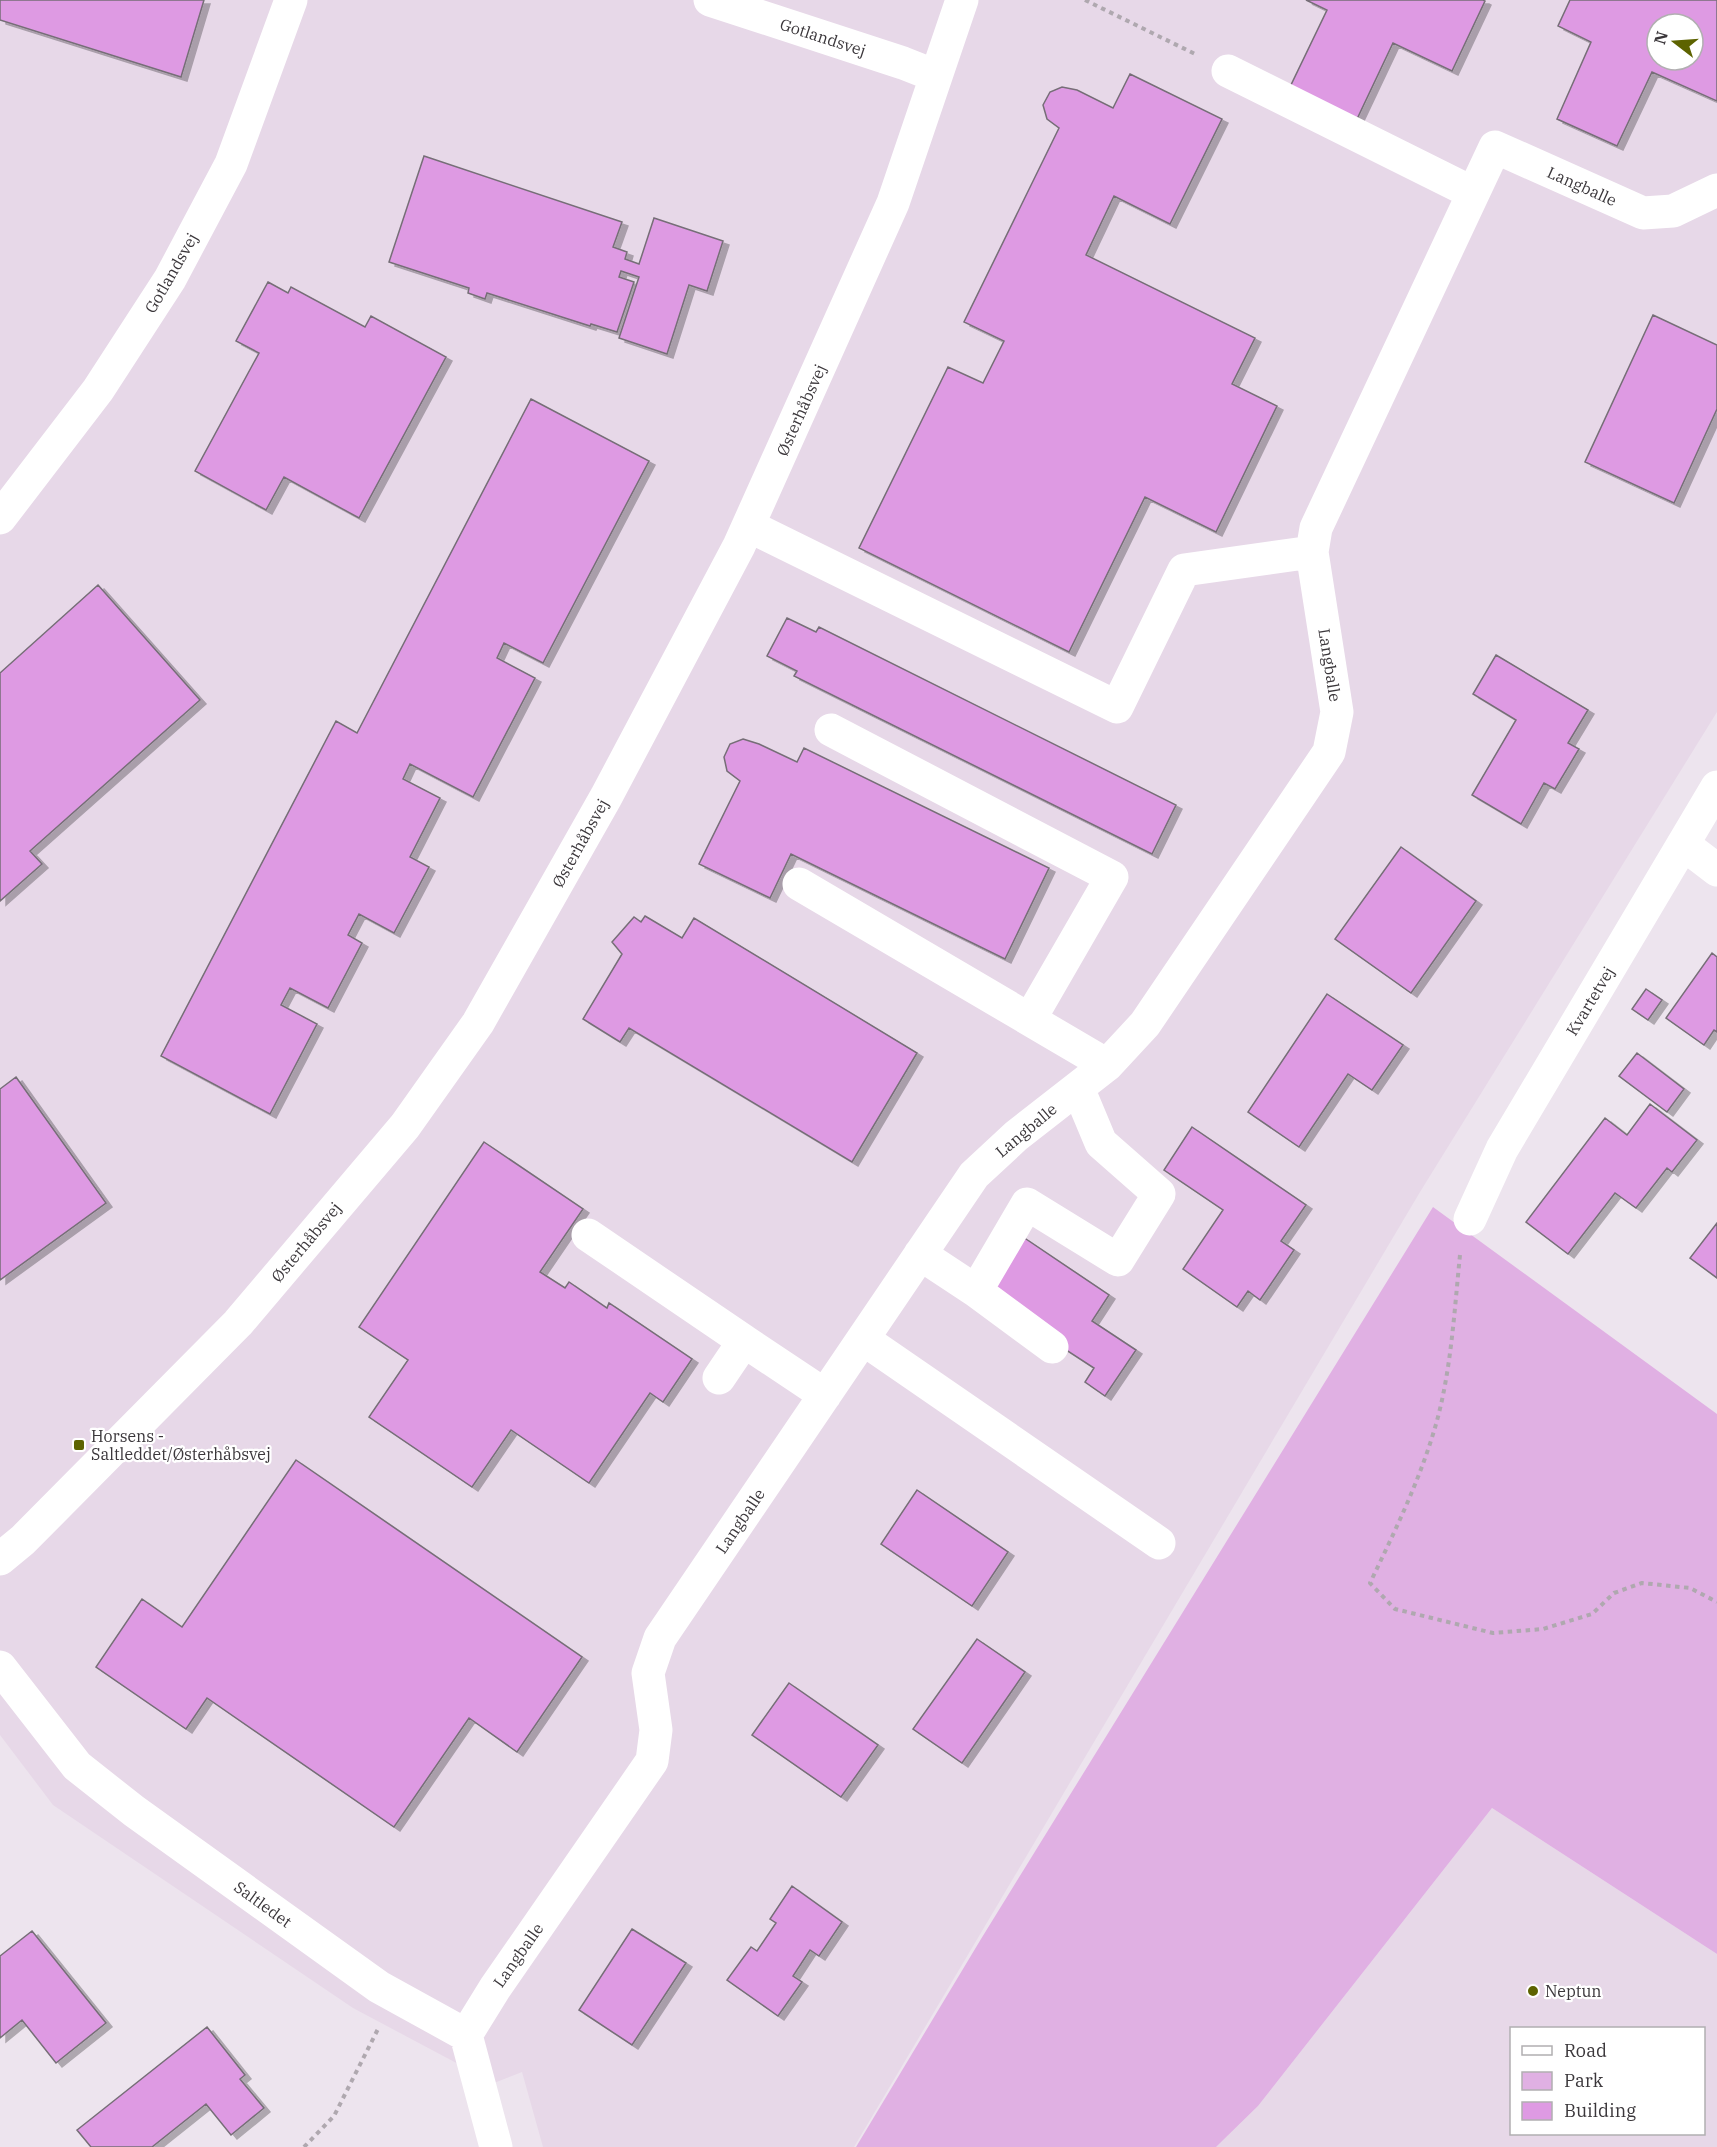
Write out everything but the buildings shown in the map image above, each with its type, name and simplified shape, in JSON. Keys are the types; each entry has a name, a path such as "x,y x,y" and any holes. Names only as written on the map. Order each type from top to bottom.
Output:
{"street":[{"name":"Gotlandsvej","path":"0,518 98,390 170,279 231,164 291,0"},
{"name":"Gotlandsvej","path":"710,0 903,63 936,76"},
{"name":"Østerhåbsvej","path":"0,1559 23,1540 238,1323 411,1117 484,1013 606,797 749,526 892,203 962,0"},
{"path":"1228,71 1473,193"},
{"name":"Langballe","path":"466,2035 495,1988 652,1761 656,1730 648,1673 660,1638 974,1175 1016,1136 1107,1065 1145,1024 1329,752 1337,712 1312,552 1316,528 1495,147 1643,213 1673,211 1717,190"},
{"path":"749,526 1117,707 1184,570 1312,552"},
{"path":"831,730 1112,877 1030,1019"},
{"name":"Kvartetvej","path":"1470,1219 1502,1149 1717,787"},
{"path":"1683,844 1717,870"},
{"path":"799,884 1107,1065"},
{"path":"976,1291 1027,1204 1118,1260 1159,1194 1101,1143 1078,1088"},
{"path":"588,1235 825,1395"},
{"path":"920,1254 976,1291 1052,1347"},
{"path":"863,1339 1160,1543"},
{"path":"719,1377 744,1341"},
{"name":"Saltledet","path":"0,1667 77,1766 172,1838 379,1987 466,2035"},
{"path":"466,2035 496,2147"}],"path":[{"path":"1085,0 1228,71"},
{"path":"1470,1219 1461,1245 1448,1362 1434,1430 1409,1502 1370,1583 1395,1609 1493,1633 1542,1629 1592,1614 1614,1593 1642,1583 1690,1588 1717,1602"},
{"path":"304,2147 334,2116 395,1996"}],"shaded area":[{"path":"0,0 1717,0 1717,712 1420,1192 854,2147 543,2147 522,2072 494,2083 353,2008 53,1805 0,1735"},
{"name":"Neptun","path":"1492,1808 1717,1954 1717,2147 1216,2147 1258,2106"}],"green space":[{"path":"1433,1207 1717,1414 1717,1954 1492,1808 1258,2106 1216,2147 856,2147 981,1939"}],"place":[{"name":"Horsens - Saltleddet/Østerhåbsvej","path":"79,1445"},
{"name":"Neptun","path":"1533,1991"}]}
